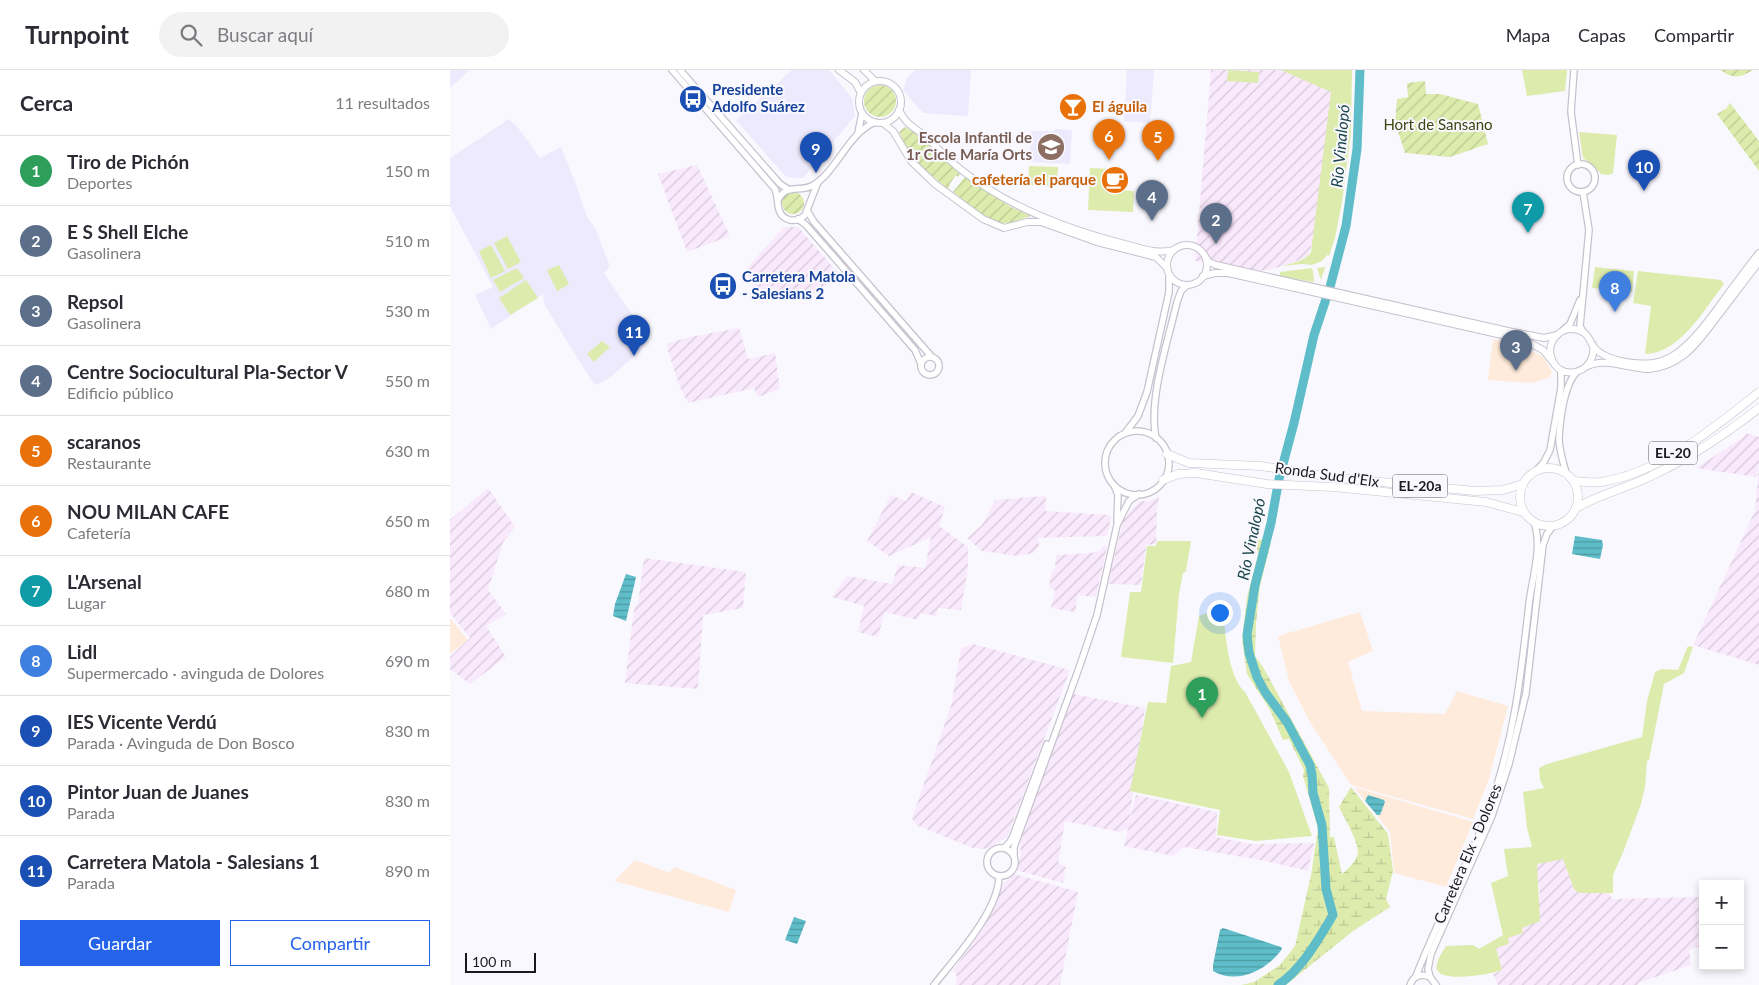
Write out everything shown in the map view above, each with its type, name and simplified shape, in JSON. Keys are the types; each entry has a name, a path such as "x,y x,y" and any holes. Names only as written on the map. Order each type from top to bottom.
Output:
{"highway":[{"name":"EL-20","path":"1574,481 1599,482 1618,478 1647,467 1681,449 1732,414 1759,392"},
{"name":"EL-20","path":"1553,526 1567,520 1576,508 1600,496 1678,464 1759,408"},
{"name":"Ronda Sud d'Elx","path":"1168,454 1190,464 1275,468 1318,475 1474,491 1503,490 1523,484"},
{"path":"1553,526 1534,522 1524,512 1520,502 1520,493 1523,484 1531,473 1537,470 1555,468 1566,473 1574,481 1578,490 1576,508"},
{"name":"Ronda Sud d'Elx","path":"1163,480 1178,474 1187,473 1267,484 1358,489 1486,502 1524,512"}],"main road":[{"path":"672,70 775,189 779,211 782,215 789,220 798,219 808,212"},
{"path":"680,70 780,184 788,189 798,189 818,182"},
{"path":"839,70 855,82 861,93"},
{"path":"864,70 875,81 887,83 897,91 900,97 899,110 893,118 883,123"},
{"path":"1574,70 1571,112 1578,164"},
{"path":"858,133 862,113 859,100 861,93 866,86 875,81"},
{"path":"899,110 910,126 923,134 959,168 1008,202 1035,215 1108,239 1164,252 1184,245 1194,246 1202,251 1209,262 1216,265 1311,289"},
{"path":"862,113 875,122 883,123 893,131 910,161 935,184 967,209 995,225 1004,228 1027,222 1041,222 1097,242 1156,257 1177,282 1187,285 1196,283 1204,276 1215,273 1228,273 1536,337 1544,338 1572,329 1583,332"},
{"path":"798,219 806,225 912,347 919,358 924,372 929,375 935,373 939,368 937,360 814,222 808,212 809,203 818,182 858,133 875,122"},
{"path":"1578,164 1589,167 1594,177 1592,186 1583,192 1574,190 1567,182 1569,170 1578,164"},
{"path":"778,202 781,194 788,189"},
{"path":"798,189 806,194 809,203"},
{"path":"1583,192 1589,230 1580,326 1601,354 1626,361 1652,363 1673,356 1684,348 1702,329 1759,253"},
{"path":"1004,848 1013,836 1097,615 1117,525 1118,495 1106,470 1106,456 1114,440 1125,433 1138,416 1146,392 1170,292 1168,258 1174,250"},
{"path":"1204,276 1207,268 1206,258"},
{"path":"1566,473 1560,438 1567,390 1572,376 1587,366 1599,362 1650,369 1662,367 1676,361 1686,354 1706,331 1759,262"},
{"path":"1156,438 1153,419 1156,393 1177,302 1181,291 1187,285"},
{"path":"1553,362 1551,345 1570,324 1582,293"},
{"path":"1347,297 1524,340 1543,350 1561,370 1572,373 1577,372"},
{"path":"1587,366 1593,357 1593,345"},
{"path":"921,364 926,357 932,356"},
{"path":"1537,470 1544,462 1550,450 1561,388 1561,370"},
{"path":"1125,433 1141,431 1156,438 1164,447 1168,454 1167,472 1163,480"},
{"name":"EL-20a","path":"1139,494 1153,490 1163,480"},
{"path":"1114,484 1125,492 1139,494"},
{"path":"1117,525 1129,501 1139,494"},
{"name":"Carretera Elx - Dolores","path":"1410,985 1416,976 1489,810 1508,745 1521,681 1538,538 1534,522"},
{"name":"Carretera Elx - Dolores","path":"1430,977 1428,969 1431,954 1492,816 1509,764 1526,693 1543,546 1546,534 1553,526"},
{"path":"1014,855 1004,848 997,848 991,852 987,861 989,870 999,876 1006,875 1012,871 1015,863 1014,847 1080,668 1088,640"},
{"path":"934,985 984,918 999,884 999,876"},
{"path":"1416,976 1424,975 1430,977 1436,985"}],"shaded area":[{"path":"450,70 470,70 450,88"},
{"path":"792,70 829,70 852,98 855,116 803,178 786,177 736,120"},
{"path":"915,70 971,70 968,116 923,113 903,90 907,78"},
{"path":"1127,70 1154,70 1150,123 1124,121"},
{"path":"1211,70 1282,70 1332,89 1314,237 1308,257 1273,269 1259,271 1195,261"},
{"path":"509,119 519,129 540,158 561,147 583,206 595,228 610,266 604,273 639,325 637,335 645,343 640,352 611,377 597,385 593,383 544,304 543,294 491,329 475,295 493,287 450,206 450,158"},
{"name":"Escola Infantil de 1r Cicle María Orts","path":"1055,129 1072,130 1070,164 1030,162 1031,131 1054,131"},
{"path":"697,165 730,236 687,252 658,174"},
{"path":"784,227 798,227 839,274 818,291 807,296 761,302 745,270"},
{"path":"739,328 748,359 775,353 780,389 758,397 754,388 688,403 679,385 666,344 690,337"},
{"path":"1493,339 1515,343 1544,357 1552,372 1549,378 1531,383 1488,380"},
{"path":"1746,433 1759,437 1759,463 1756,477 1696,468 1742,438"},
{"path":"1759,467 1759,665 1693,645 1755,511"},
{"path":"488,488 515,527 503,542 488,590 506,614 486,626 506,657 470,684 450,669 450,657 470,638 450,613 450,520"},
{"path":"911,492 945,507 939,526 968,547 968,567 961,610 938,608 936,616 920,613 918,620 885,612 878,637 858,632 864,606 832,597 847,576 892,584 898,565 925,568 931,537 889,556 867,541 891,495 906,501"},
{"path":"1046,496 1045,511 1109,515 1111,517 1107,536 1038,538 1039,546 1034,553 1017,556 982,551 967,538 982,525 995,500"},
{"path":"1159,497 1156,544 1146,545 1141,585 1108,584 1123,521 1140,501 1149,501"},
{"path":"1104,545 1107,547 1096,597 1078,595 1075,612 1051,608 1055,590 1049,588 1052,570 1055,570 1056,555 1091,553 1099,551"},
{"path":"644,558 746,572 743,608 703,615 698,689 625,683 634,609 638,603"},
{"path":"1360,612 1373,651 1348,662 1362,711 1445,714 1457,691 1508,706 1489,779 1473,819 1351,785 1310,722 1289,681 1278,636"},
{"path":"450,618 468,640 450,654"},
{"path":"973,644 1070,670 1007,837 986,849 973,848 916,825 912,818 951,706 961,648"},
{"path":"1073,694 1145,708 1129,821 1136,795 1217,812 1216,837 1251,844 1314,843 1308,871 1266,861 1184,847 1173,856 1124,846 1128,829 1120,832 1065,821 1058,863 1066,867 1063,883 1016,870 1021,855 1020,838"},
{"path":"1354,787 1473,822 1446,887 1394,873 1390,832"},
{"path":"1563,858 1574,889 1609,893 1612,899 1699,897 1699,946 1689,950 1691,965 1638,983 1638,985 1498,985 1493,974 1502,970 1496,948 1509,944 1507,938 1523,933 1522,929 1540,896 1536,864"},
{"path":"635,860 670,873 674,867 736,890 729,912 614,881"},
{"path":"1014,874 1078,892 1060,985 956,985 957,977 953,970 972,944 994,906 1003,884"}],"green space":[{"path":"1228,70 1259,72 1258,83 1227,81"},
{"path":"1281,70 1352,70 1351,133 1335,238 1329,256 1327,255 1322,261 1312,265 1282,266 1302,260 1311,252 1331,92"},
{"path":"1522,70 1567,70 1565,91 1527,96"},
{"path":"1720,70 1753,70 1744,75 1733,76"},
{"name":"Hort de Sansano","path":"1425,81 1426,94 1440,94 1478,104 1488,144 1450,157 1405,153 1395,123 1397,99 1408,97 1407,83"},
{"path":"880,85 892,89 896,101 892,113 880,117 868,113 864,101 868,89"},
{"path":"1730,103 1759,141 1759,171 1717,114 1727,108"},
{"path":"905,127 922,138 960,174 958,177 956,175 948,189 924,169 909,153 899,132"},
{"path":"1579,132 1617,135 1613,173 1609,175 1601,174 1583,158"},
{"path":"1029,166 1058,167 1057,186 1028,185"},
{"path":"1090,168 1111,169 1111,189 1134,191 1133,212 1088,210"},
{"path":"965,177 1011,207 1031,216 1008,223 993,221 986,217 953,192"},
{"path":"793,192 801,195 804,203 801,211 793,214 785,211 782,203 785,195"},
{"path":"507,236 521,262 508,269 494,243"},
{"path":"491,245 505,271 491,278 479,251"},
{"path":"1329,256 1321,280 1317,268 1325,267"},
{"path":"559,265 569,284 557,291 547,270"},
{"path":"1595,267 1634,271 1632,292 1592,288"},
{"path":"517,268 524,278 500,292 493,280"},
{"path":"1311,268 1313,270 1313,282 1280,276 1280,272"},
{"path":"1638,271 1721,280 1724,284 1700,317 1680,338 1658,352 1645,354 1651,306 1633,303"},
{"path":"526,280 538,298 510,315 499,298"},
{"path":"602,341 610,347 594,362 587,354"},
{"path":"1263,539 1271,543 1260,586 1255,656 1263,667 1329,788 1330,837 1334,837 1342,874 1355,861 1358,854 1353,835 1339,807 1351,787 1388,834 1393,871 1386,899 1390,907 1353,931 1286,985 1241,985 1254,982 1280,965 1295,946 1311,875 1318,829 1303,776 1304,770 1289,739 1283,740 1270,710 1247,674 1242,640 1247,597 1258,555 1256,541"},
{"path":"1157,541 1191,541 1186,571 1183,573 1179,594 1173,663 1121,657 1130,592 1141,592 1147,546 1156,546"},
{"path":"1222,608 1228,653 1234,675 1289,772 1312,836 1256,841 1217,835 1220,810 1130,791 1148,702 1166,703 1171,666 1191,662 1199,616"},
{"path":"1688,646 1693,647 1684,673 1664,684 1649,760 1647,761 1645,787 1641,804 1613,875 1613,893 1579,893 1574,889 1563,859 1537,864 1540,921 1522,928 1523,933 1508,938 1509,944 1496,948 1502,970 1462,977 1442,974 1437,970 1437,964 1446,946 1473,945 1479,949 1503,935 1491,883 1508,876 1504,849 1532,847 1527,828 1523,792 1544,788 1540,780 1539,768 1547,764 1642,737 1647,701 1655,672 1662,669 1678,670"}],"water":[{"path":"1575,536 1602,540 1603,545 1600,559 1572,554"},
{"path":"626,574 636,577 626,621 613,616 615,604"},
{"path":"1368,795 1384,800 1380,815 1377,815 1365,801"},
{"path":"794,917 806,921 797,944 785,940"},
{"path":"1223,928 1281,947 1282,949 1276,957 1251,973 1241,976 1222,975 1213,971 1213,965 1220,930"}],"waterway":[{"name":"Río Vinalopó","path":"1278,985 1295,971 1333,915 1326,889 1322,825 1313,793 1310,765 1287,722 1265,692 1257,677 1249,653 1247,635 1255,585 1271,523 1279,479 1314,335 1330,287 1346,226 1357,149 1360,70"}],"place":[{"name":"Presidente Adolfo Suárez","path":"693,99"},
{"name":"El águila","path":"1073,107"},
{"name":"Escola Infantil de 1r Cicle María Orts","path":"1051,147"},
{"name":"NOU MILAN CAFE","path":"1109,160"},
{"name":"scaranos","path":"1158,161"},
{"name":"IES Vicente Verdú","path":"816,173"},
{"name":"cafetería el parque","path":"1115,180"},
{"name":"Pintor Juan de Juanes","path":"1644,191"},
{"name":"Centre Sociocultural Pla-Sector V","path":"1152,221"},
{"name":"L'Arsenal","path":"1528,233"},
{"name":"E S Shell Elche","path":"1216,244"},
{"name":"Carretera Matola - Salesians 2","path":"723,286"},
{"name":"Lidl","path":"1615,312"},
{"name":"Carretera Matola - Salesians 1","path":"634,356"},
{"name":"Repsol","path":"1516,371"},
{"name":"Tiro de Pichón","path":"1202,718"}]}
